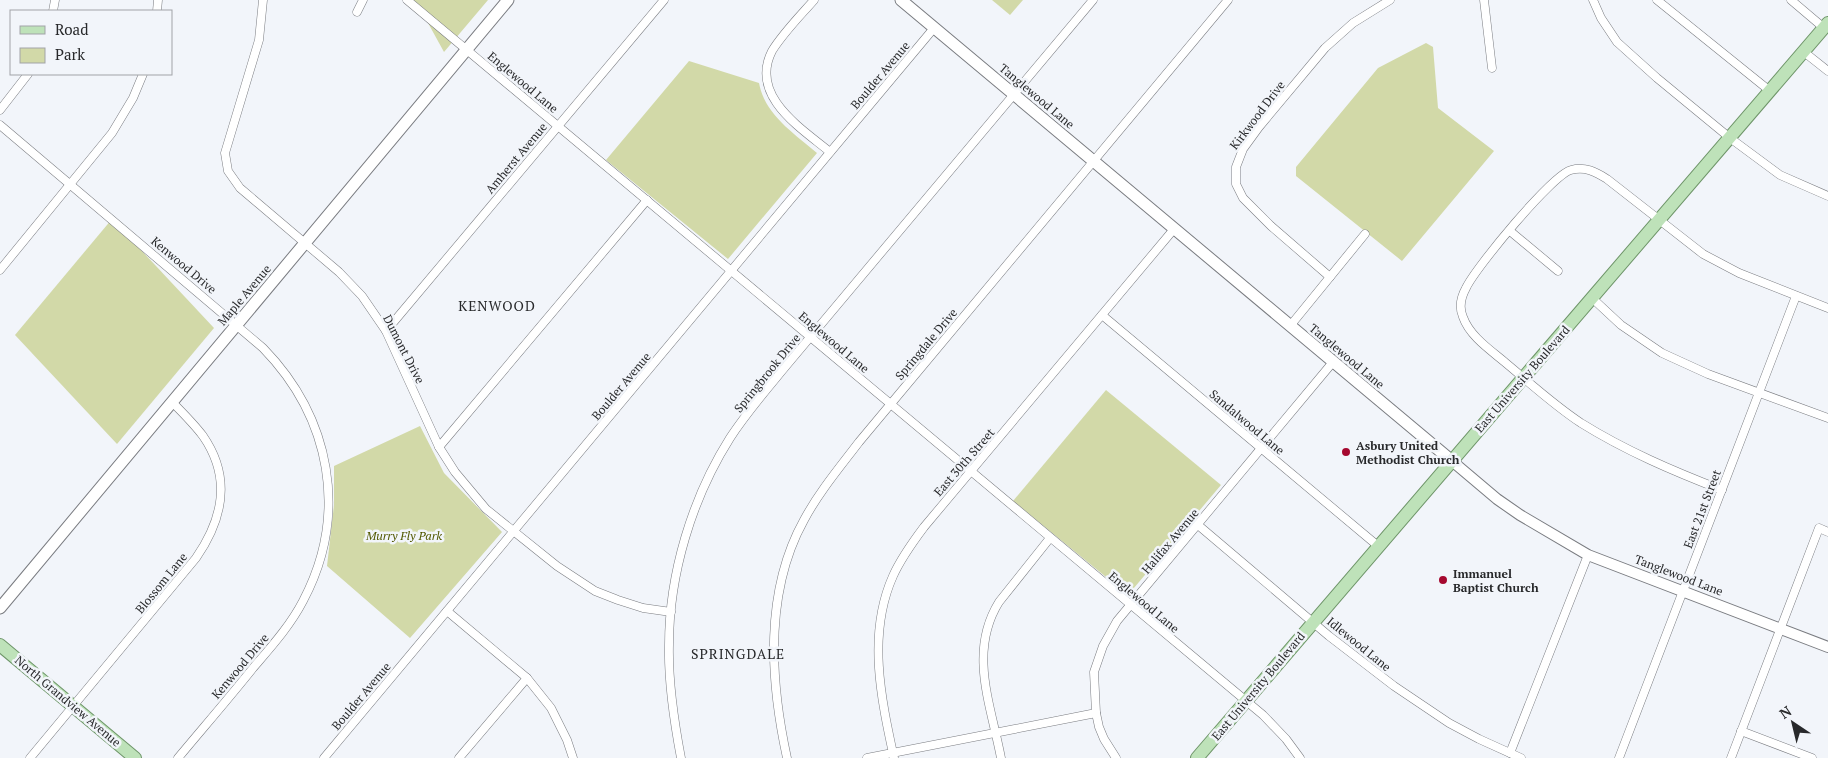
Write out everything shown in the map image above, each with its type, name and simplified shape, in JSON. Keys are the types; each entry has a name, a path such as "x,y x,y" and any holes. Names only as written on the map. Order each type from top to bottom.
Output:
{"main road":[{"name":"Maple Avenue","path":"0,608 508,0"},
{"name":"Tanglewood Lane","path":"901,0 1452,461"},
{"name":"East University Boulevard","path":"1198,758 1826,26"},
{"name":"North Grandview Avenue","path":"0,645 135,758"}],"street":[{"name":"Dumont Drive","path":"263,0 258,40 227,143 225,162 228,171 240,188 338,272 362,296 386,331 439,447 455,472 486,509 557,566 596,591 643,608 671,612"},
{"path":"357,12 363,0"},
{"name":"Englewood Lane","path":"407,0 1263,715 1286,739 1300,758"},
{"name":"Amherst Avenue","path":"386,331 664,0"},
{"path":"814,0 774,49 767,65 767,84 775,102 783,112 830,152"},
{"name":"Springbrook Drive","path":"681,758 670,677 668,647 671,612 679,564 689,524 720,454 736,429 811,337 1093,0"},
{"name":"Springdale Drive","path":"788,758 777,704 773,653 778,598 789,553 804,519 816,499 859,442 1228,0"},
{"name":"Kirkwood Drive","path":"1330,277 1271,226 1243,198 1236,184 1236,167 1243,149 1259,127 1325,48 1353,23 1390,0"},
{"path":"1484,0 1492,68"},
{"path":"1593,0 1601,18 1617,42 1657,78 1730,138 1780,175 1828,196"},
{"path":"1657,0 1770,91"},
{"path":"1791,0 1826,26"},
{"name":"Boulder Avenue","path":"324,758 934,28"},
{"path":"1804,52 1828,71"},
{"path":"0,110 27,75"},
{"path":"0,270 71,185 117,125 143,75"},
{"name":"Kenwood Drive","path":"0,125 263,348 284,370 297,389 312,418 321,443 327,476 327,529 324,547 311,584 292,619 178,758"},
{"path":"1722,490 1665,467 1607,438 1580,422 1523,378 1474,334 1463,318 1461,303 1466,288 1510,230 1559,177 1572,170 1580,169 1596,172 1607,179 1703,254 1739,273 1828,308"},
{"path":"439,447 647,200"},
{"name":"East 30th Street","path":"893,756 878,662 879,630 887,592 896,570 910,545 944,502 972,472 1174,228"},
{"path":"1510,230 1558,271"},
{"path":"1290,326 1365,234"},
{"name":"East 21st Street","path":"1619,758 1796,296"},
{"path":"1592,298 1621,325 1662,354 1708,374 1828,418"},
{"name":"Sandalwood Lane","path":"1102,315 1378,546"},
{"name":"Halifax Avenue","path":"1116,758 1104,739 1096,713 1094,672 1108,638 1117,622 1333,362"},
{"name":"Blossom Lane","path":"30,758 196,558 217,522 220,511 221,491 215,458 204,437 172,402"},
{"name":"Tanglewood Lane","path":"1452,461 1497,499 1588,555 1828,647"},
{"name":"Idlewood Lane","path":"1198,525 1370,669 1421,705 1479,739 1521,758"},
{"path":"1731,758 1819,528 1828,532"},
{"path":"1001,758 982,659 985,634 998,602 1050,538"},
{"path":"1510,753 1588,555"},
{"path":"447,611 527,678 554,714 567,740 573,758"},
{"path":"460,758 527,678"},
{"path":"867,758 893,756 1096,713"},
{"path":"1742,731 1812,758"}],"green space":[{"path":"407,0 488,0 444,52 422,12"},
{"path":"992,0 1023,0 1010,15"},
{"path":"1426,43 1433,47 1438,108 1494,151 1402,261 1296,176 1296,167 1378,68"},
{"path":"689,61 759,83 767,105 774,114 817,153 728,259 606,160"},
{"path":"112,219 214,328 117,444 15,335"},
{"path":"1106,390 1221,485 1128,595 1013,501"},
{"name":"Murry Fly Park","path":"420,426 444,473 502,532 410,638 327,566 334,505 334,466"}],"place":[{"name":"Asbury United Methodist Church","path":"1346,452"},
{"name":"Immanuel Baptist Church","path":"1443,580"}],"district":[{"name":"KENWOOD","path":"497,305"},
{"name":"SPRINGDALE","path":"738,653"}]}
